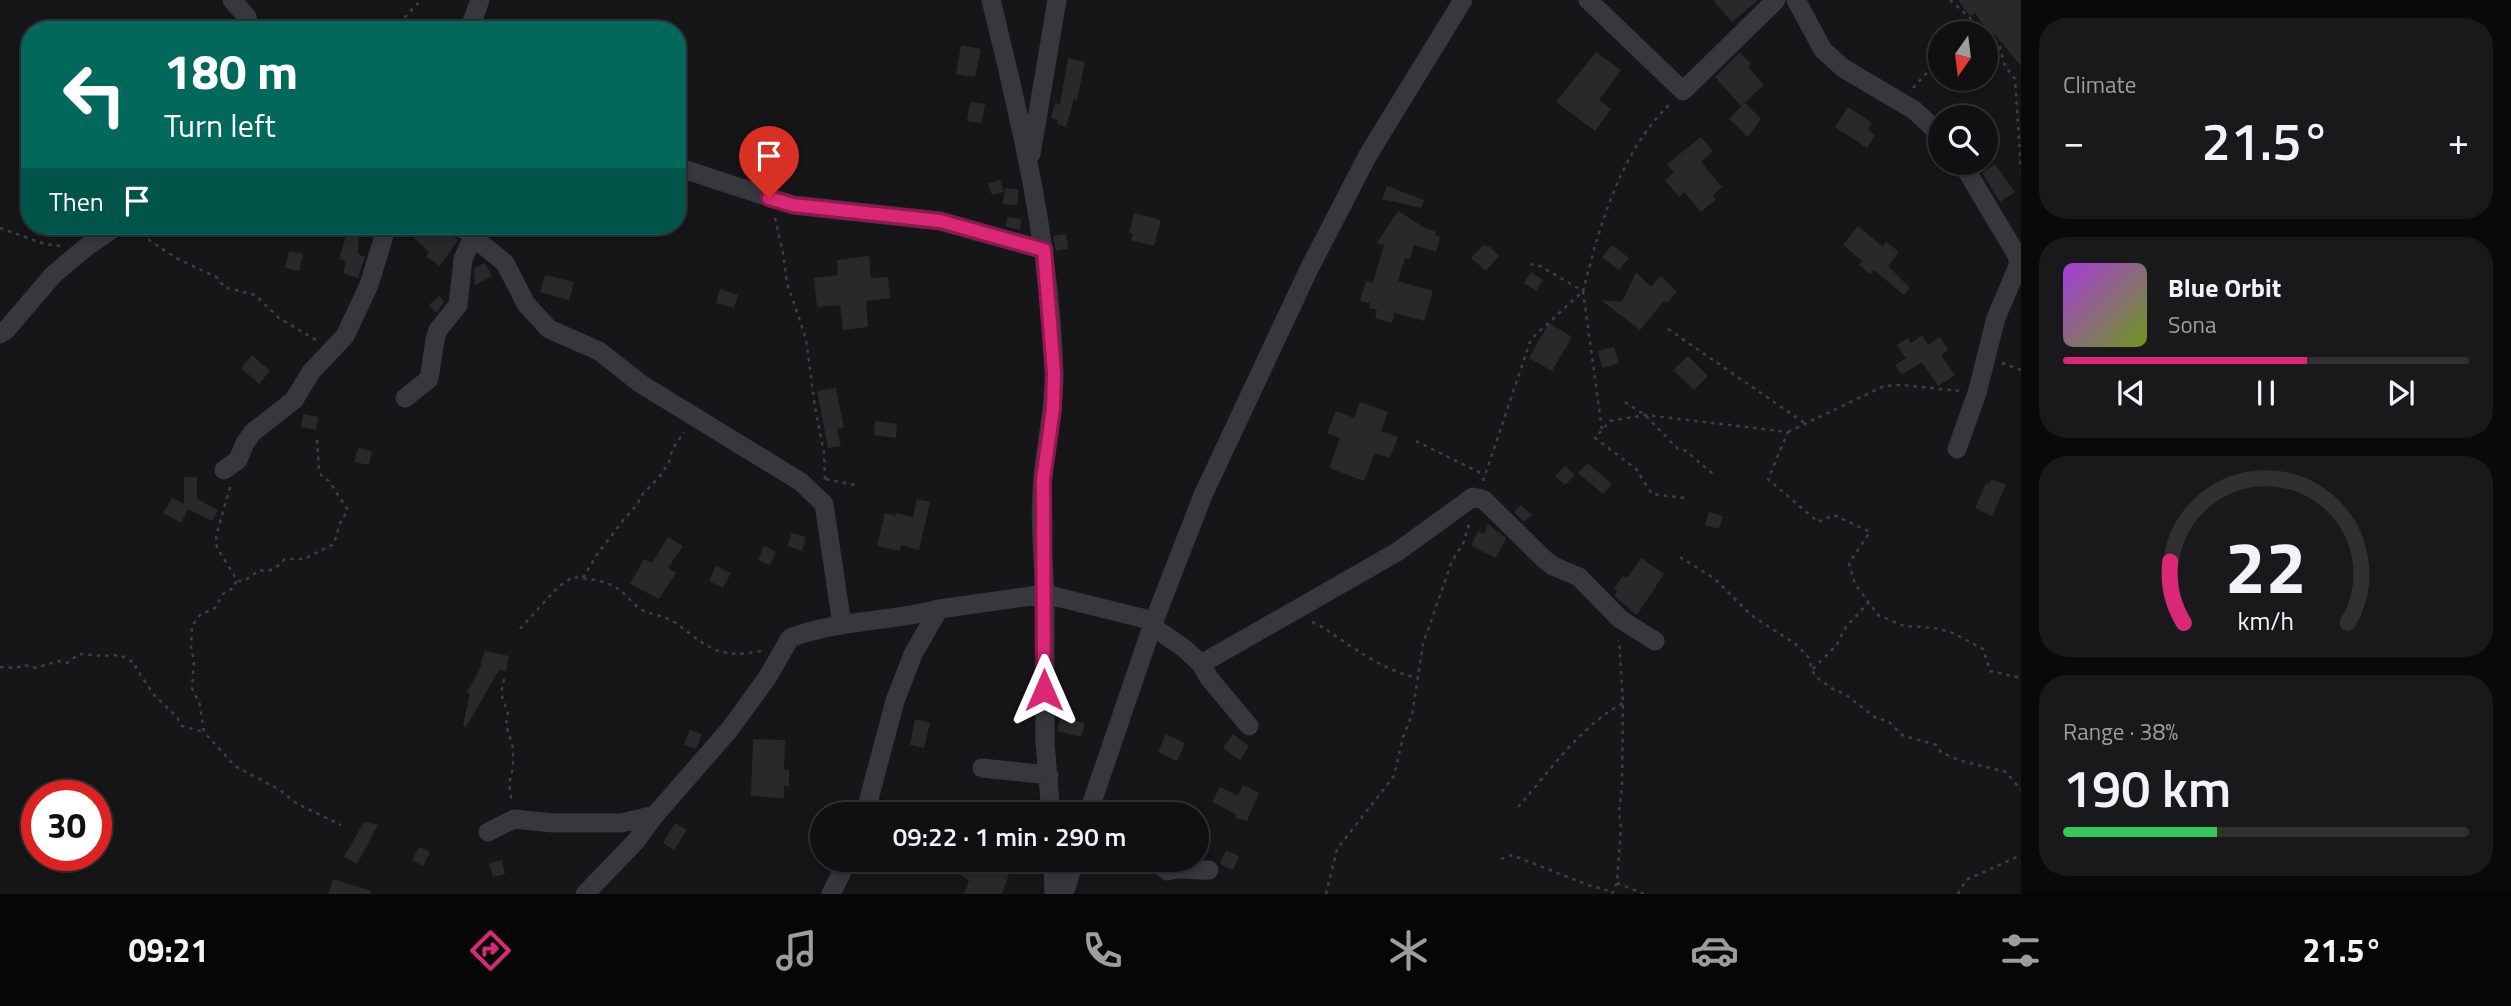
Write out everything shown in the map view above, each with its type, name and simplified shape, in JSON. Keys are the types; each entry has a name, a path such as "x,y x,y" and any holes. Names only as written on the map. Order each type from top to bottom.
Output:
{"street":[{"path":"232,0 247,17 247,21"},
{"path":"472,21 480,0"},
{"path":"991,0 1016,99 1044,250 1054,373 1053,409 1043,479 1045,742 1050,802"},
{"path":"1029,167 1057,0"},
{"path":"1092,802 1153,624 1203,495 1309,269 1368,155 1463,0"},
{"path":"1588,0 1683,92 1776,0"},
{"path":"1796,0 1823,50 1843,68 1914,110 1928,123"},
{"path":"686,170 793,205 940,221 1044,250"},
{"path":"1957,449 1977,393 1996,318 2018,266 2018,257 1969,175"},
{"path":"0,334 53,275 85,247 108,235"},
{"path":"231,465 253,432 288,407 300,393 311,372 348,332 369,285 384,235"},
{"path":"405,398 429,379 435,340 439,330 458,305 466,235"},
{"path":"472,235 505,263 526,304 549,329 599,351 641,384 801,482 824,504 842,625"},
{"path":"1201,664 1397,552 1473,497 1483,499 1553,566 1579,577 1616,616 1656,641"},
{"path":"585,894 636,841 654,815 736,722 767,678 790,638 821,628 1045,594 1153,624 1201,664 1215,686 1249,726"},
{"path":"868,802 895,701 913,654 939,609"},
{"path":"982,768 1049,775"},
{"path":"488,832 514,819 553,823 621,823 654,815"},
{"path":"831,894 842,872"},
{"path":"1053,872 1054,894"},
{"path":"1064,894 1071,872"}],"path":[{"path":"401,21 421,0"},
{"path":"1950,0 1999,44 2005,66 2015,79 2021,170"},
{"path":"1901,103 1928,72"},
{"path":"1602,430 1583,291 1602,220 1640,138 1656,117 1683,92"},
{"path":"769,198 783,253 787,283 806,339 824,453 824,504"},
{"path":"0,228 45,244 85,247"},
{"path":"137,235 176,258 218,278 224,287 255,295 279,318 332,352"},
{"path":"1530,264 1540,266 1583,291"},
{"path":"1326,894 1337,849 1394,776 1403,737 1412,715 1423,644 1452,561 1463,544 1531,339 1583,291"},
{"path":"1668,329 1806,424"},
{"path":"1684,498 1652,494 1636,469 1595,438 1610,421 1645,415 1788,432 1884,386 1902,385 1977,393"},
{"path":"1625,402 1645,415 1678,449 1686,451 1713,474"},
{"path":"583,578 624,519 638,504 640,497 660,476 682,434 698,417"},
{"path":"1788,432 1768,478 1818,522 1833,515 1871,532 1849,563 1855,584 1878,615 1904,626 1934,628 1953,633 1983,649 1990,671 2021,678"},
{"path":"231,465 216,536 217,548 237,580 244,581 260,570 267,572 276,568 285,559 304,559 330,549 334,544 340,523 348,510 329,481 322,477 317,439"},
{"path":"1416,441 1485,475"},
{"path":"826,480 859,486"},
{"path":"1680,557 1715,579 1751,615 1797,645 1809,658 1816,677 1833,689 1845,694 1877,718 1888,721 1902,735 1936,744 1941,752 1958,761 2006,772 2021,790"},
{"path":"520,629 558,587 573,577 616,587 643,611 673,621 703,645 722,653 741,655 765,650 790,638"},
{"path":"204,732 201,705 192,688 192,626 200,615 215,608 223,594 233,588 237,580"},
{"path":"1812,670 1836,646 1846,627 1869,602"},
{"path":"1289,613 1322,625 1368,657 1398,672 1409,677 1419,677"},
{"path":"1502,859 1512,855 1613,893 1617,883 1621,827 1619,813 1623,703 1616,616"},
{"path":"0,667 36,667 58,661 67,663 79,654 120,655 135,663 154,695 177,717 182,726 204,732 235,766 280,790 296,803 341,825"},
{"path":"504,679 501,693 508,714 508,737 513,748 509,784 515,808 514,819"},
{"path":"1518,807 1574,741 1583,736 1604,715 1623,703"},
{"path":"1958,894 1966,880 2021,855"},
{"path":"1617,883 1644,894"}],"building":[{"path":"1713,0 1758,0 1732,22"},
{"path":"1958,0 2021,0 2021,66 1998,39 1998,21 1981,21 1975,13 1970,16"},
{"path":"961,45 981,49 975,77 956,74"},
{"path":"1596,52 1621,70 1599,100 1611,109 1595,131 1556,102"},
{"path":"1740,52 1751,64 1748,67 1764,85 1741,106 1715,77"},
{"path":"1068,58 1085,62 1077,100 1074,99 1066,127 1051,118 1055,103 1060,104"},
{"path":"970,102 985,104 982,123 967,121"},
{"path":"1745,103 1761,119 1748,137 1729,119"},
{"path":"1848,107 1872,123 1868,130 1875,135 1867,148 1835,127"},
{"path":"1701,137 1713,151 1701,162 1722,187 1713,195 1716,199 1701,212 1684,192 1679,197 1665,180 1674,173 1667,164"},
{"path":"1998,168 2015,192 2000,202 1983,175 1998,175"},
{"path":"1000,180 1004,192 992,195 988,183"},
{"path":"1387,186 1424,200 1421,208 1382,199"},
{"path":"1005,188 1019,190 1017,205 1003,204"},
{"path":"1398,211 1436,232 1435,235 1440,237 1436,252 1414,245 1410,259 1405,258 1398,281 1433,291 1424,321 1395,313 1392,323 1375,318 1377,310 1369,308 1370,303 1360,301 1366,281 1373,283 1384,245 1377,243"},
{"path":"1134,213 1161,220 1154,246 1131,240 1133,234 1129,233"},
{"path":"1007,217 1021,219 1020,230 1006,227"},
{"path":"1858,226 1883,247 1886,242 1899,252 1888,266 1910,288 1904,295 1874,270 1870,274 1859,265 1862,261 1843,245"},
{"path":"1066,234 1068,249 1056,251 1053,236"},
{"path":"346,235 359,235 358,254 365,257 358,278 343,273 346,261 339,259"},
{"path":"411,235 450,235 458,240 440,266 426,257 429,252"},
{"path":"1483,245 1490,247 1499,256 1486,271 1471,258"},
{"path":"1612,245 1629,258 1619,270 1602,257"},
{"path":"289,251 303,254 299,271 285,268"},
{"path":"869,256 871,278 888,277 890,298 866,301 868,327 843,330 840,305 817,307 814,278 838,275 837,260"},
{"path":"485,263 492,276 475,285 474,268"},
{"path":"1531,272 1543,280 1536,291 1524,283"},
{"path":"1636,272 1651,287 1661,276 1677,292 1667,303 1664,301 1640,330 1601,300 1622,302"},
{"path":"545,275 574,282 569,300 540,292"},
{"path":"720,289 738,295 734,308 716,303"},
{"path":"439,296 444,302 436,313 429,305"},
{"path":"1549,323 1572,337 1552,371 1529,358"},
{"path":"1922,335 1928,345 1940,337 1948,350 1941,355 1955,375 1938,386 1922,362 1902,375 1895,365 1906,358 1897,345 1908,338 1911,343"},
{"path":"1614,347 1619,363 1603,368 1597,351"},
{"path":"252,355 270,371 259,384 241,368"},
{"path":"1688,356 1708,376 1694,390 1673,370"},
{"path":"836,388 844,428 837,429 841,446 828,448 817,391"},
{"path":"1360,402 1388,412 1381,431 1398,437 1390,458 1375,453 1364,481 1329,468 1340,438 1327,433 1336,411 1354,418"},
{"path":"303,414 318,417 316,430 301,427"},
{"path":"875,421 897,424 896,438 874,435"},
{"path":"358,448 372,451 369,465 354,462"},
{"path":"1588,463 1612,484 1603,494 1578,473"},
{"path":"1565,466 1575,475 1565,485 1555,476"},
{"path":"184,477 197,477 197,499 218,510 212,521 188,509 181,523 163,513 172,498 184,504"},
{"path":"1992,479 2006,485 1992,516 1975,508 1986,483 1989,484"},
{"path":"917,499 930,502 919,550 901,545 900,551 877,546 885,513 913,517"},
{"path":"1521,505 1532,515 1524,522 1514,512"},
{"path":"1709,512 1723,516 1719,529 1705,525"},
{"path":"1488,524 1506,538 1496,558 1471,546 1478,531 1484,534"},
{"path":"791,533 806,537 802,551 788,546"},
{"path":"668,537 683,546 668,568 676,573 659,599 630,584 644,559 652,563"},
{"path":"764,546 776,552 770,565 758,560"},
{"path":"1641,558 1664,574 1637,615 1614,596 1617,591 1614,589 1623,575 1627,578"},
{"path":"716,566 731,573 723,588 709,581"},
{"path":"485,651 509,656 506,671 499,670 466,727 463,725 470,694 467,692 482,665"},
{"path":"1060,717 1085,723 1081,737 1057,731"},
{"path":"915,719 930,723 924,748 910,745"},
{"path":"690,730 702,734 696,749 684,745"},
{"path":"1166,734 1185,743 1177,761 1158,752"},
{"path":"1233,734 1249,746 1240,760 1223,748"},
{"path":"753,739 785,740 784,770 789,770 789,786 784,786 784,798 751,796"},
{"path":"1243,785 1259,793 1247,821 1235,818 1236,814 1212,802 1220,787 1238,796"},
{"path":"364,822 378,825 357,864 344,857"},
{"path":"675,823 687,830 674,850 663,843"},
{"path":"419,847 430,852 423,866 412,860"},
{"path":"1226,850 1239,856 1233,870 1220,864"},
{"path":"502,860 505,874 493,877 489,863"},
{"path":"957,872 1010,872 1002,894 964,894 969,881"},
{"path":"333,879 371,891 371,894 328,894"}],"route":[{"path":"769,198 793,205 940,221 1044,250 1054,373 1053,409 1043,479 1044,690"}]}
